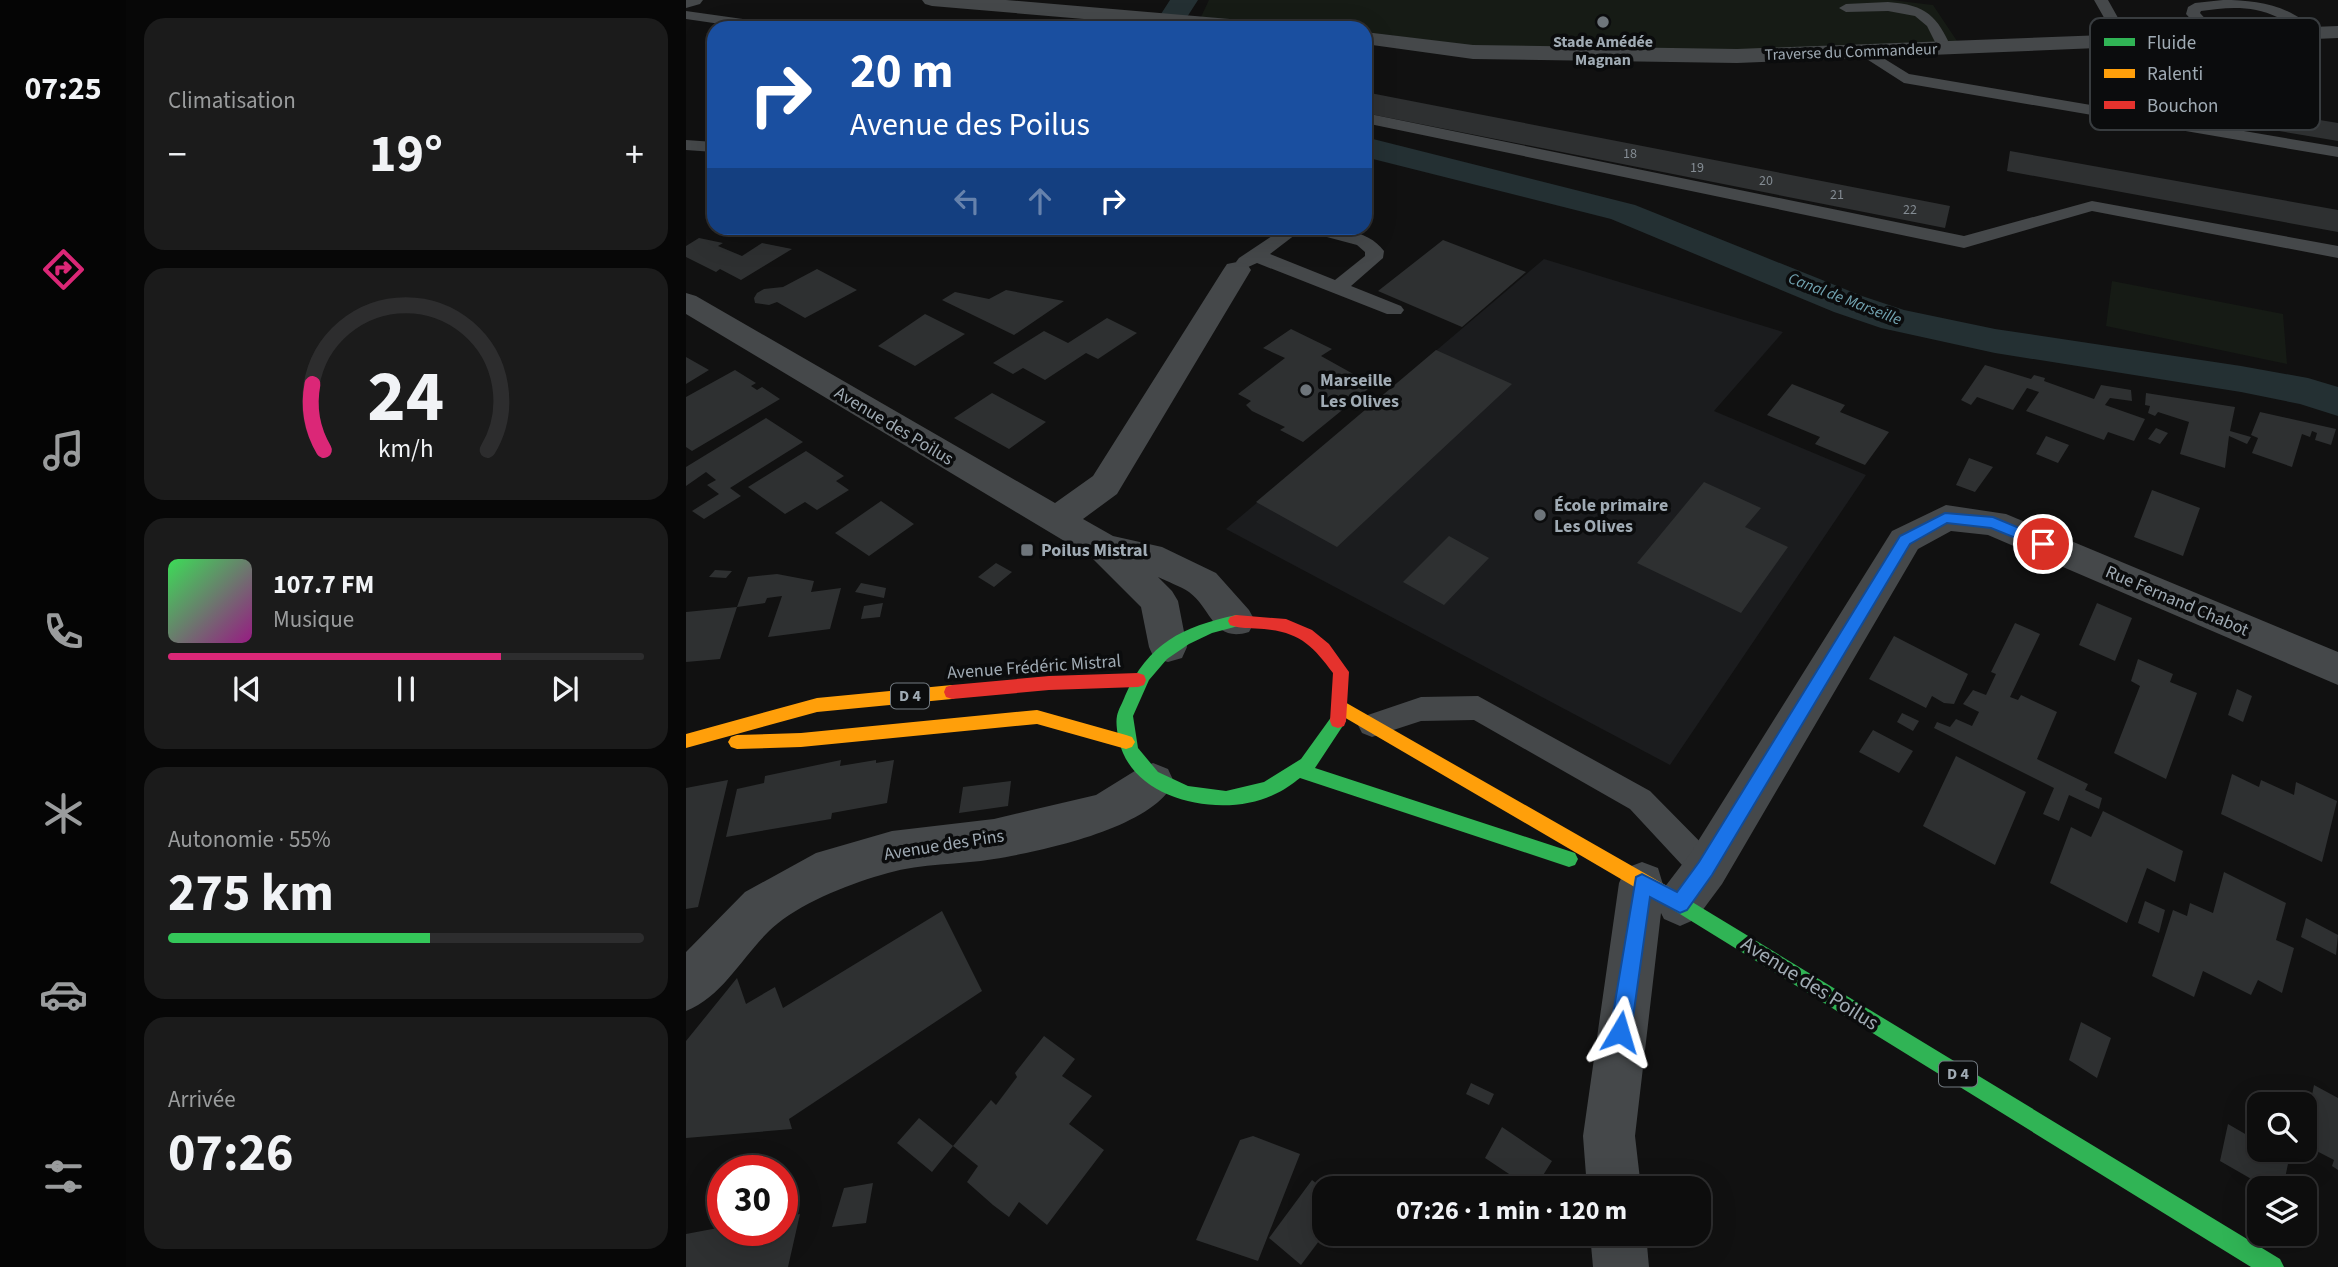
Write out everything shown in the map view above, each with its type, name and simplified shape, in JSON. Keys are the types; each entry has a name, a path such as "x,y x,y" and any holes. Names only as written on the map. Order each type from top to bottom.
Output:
{"main road":[{"path":"1236,621 1280,623 1317,641 1340,671 1343,708 1330,742 1302,771 1267,791 1226,800 1186,797 1153,782 1136,763 1126,741 1125,710 1138,680 1168,647 1201,629 1236,621"},
{"name":"Avenue Frédéric Mistral","path":"686,743 817,705 1049,683 1138,680"},
{"name":"Avenue des Poilus","path":"1343,708 1661,894 2272,1267"},
{"name":"Avenue Frédéric Mistral","path":"686,743 801,740 1037,718 1126,741"},
{"name":"D 4","path":"1302,771 1661,894"}],"street":[{"path":"686,2 694,0"},
{"path":"932,0 1184,21"},
{"name":"Traverse du Commandeur","path":"2320,33 2338,32"},
{"name":"Traverse du Commandeur","path":"1372,39 1473,52 1737,56 2090,43"},
{"path":"1055,521 1105,485 1247,263"},
{"name":"Avenue des Poilus","path":"686,302 1104,548 1159,601 1168,647"},
{"name":"Rue Fernand Chabot","path":"1661,894 1706,869 1905,540 1945,518 1993,523 2338,670"},
{"name":"Avenue des Poilus","path":"1104,548 1149,557 1203,583 1236,621"},
{"name":"Avenue des Pins","path":"686,987 761,908 832,868 892,851 994,839 1106,812 1153,782"},
{"path":"1613,1176 1609,1136 1623,1007 1661,894"},
{"path":"1619,1246 1621,1267"}],"lane":[{"path":"2101,0 2111,18"},
{"path":"2197,18 2193,14 2195,7 2260,5 2292,18"},
{"path":"1846,8 1890,7 1915,12 1928,19 1945,49"},
{"path":"686,15 729,21"},
{"path":"1867,53 1904,78 2090,110"},
{"path":"1372,119 1964,242 2092,206 2338,252"},
{"path":"2209,130 2338,152"},
{"path":"686,145 707,146"},
{"path":"1247,263 1285,235"},
{"path":"1338,288 1374,258 1375,251 1364,241 1341,235"},
{"path":"1247,263 1338,288 1394,310"},
{"path":"1372,725 1421,709 1478,708 1640,800 1706,869"}],"shaded area":[{"name":"Stade Amédée Magnan","path":"1209,0 1891,0 1933,5 1959,44 1842,49 1559,49 1467,45 1372,33 1372,21 1249,21 1201,17"},
{"name":"École primaire Les Olives","path":"1544,259 1783,332 1714,411 1866,475 1670,765 1226,529"},
{"path":"2112,281 2283,314 2287,364 2106,326"}],"building":[{"path":"1372,93 1950,206 1945,228 1372,114"},
{"path":"2320,120 2338,123 2338,141 2273,130 2320,130"},
{"path":"2010,151 2338,210 2338,232 2007,171"},
{"path":"699,238 723,243 718,246 742,256 762,243 792,249 741,280 720,269 716,272 686,257 686,246"},
{"path":"1443,240 1526,272 1462,327 1378,291"},
{"path":"817,269 857,290 805,318 777,302 769,305 755,303 757,293 764,289 783,287"},
{"path":"1006,290 1064,301 1014,335 942,300 955,292 989,299"},
{"path":"925,314 965,334 915,366 878,346"},
{"path":"1107,318 1137,333 1098,359 1086,353 1045,380 1023,368 1013,374 993,363 1044,331 1068,343"},
{"name":"Marseille Les Olives","path":"1291,329 1332,349 1321,356 1373,385 1303,442 1280,430 1285,427 1252,411 1246,405 1251,401 1238,394 1285,358 1263,348"},
{"path":"1436,350 1512,384 1337,547 1256,502"},
{"path":"686,357 709,370 686,384"},
{"path":"1985,365 2031,379 2034,375 2045,378 2044,381 2094,399 2101,385 2131,390 2132,401 2110,398 2105,405 2145,419 2134,441 2108,432 2104,440 2026,411 2039,392 2027,388 2013,410 1977,397 1971,405 1961,400"},
{"path":"735,370 756,383 751,386 757,390 762,387 780,399 692,451 686,447 686,397"},
{"path":"1792,384 1845,405 1840,412 1889,432 1865,465 1815,444 1820,437 1767,415"},
{"path":"992,393 1046,422 1009,449 954,418"},
{"path":"2146,393 2235,407 2230,431 2251,437 2247,444 2229,436 2225,468 2180,454 2189,422 2158,412 2155,416 2148,413 2150,406 2145,405"},
{"path":"2260,412 2336,429 2331,445 2315,440 2317,433 2312,431 2310,437 2302,434 2292,467 2252,453 2258,438 2251,435"},
{"path":"766,418 803,442 730,488 741,496 704,519 692,511 719,494 707,485 716,480 706,472 686,486 686,467"},
{"path":"2156,428 2168,433 2160,444 2148,439"},
{"path":"2046,436 2069,445 2058,463 2036,454"},
{"path":"806,451 844,476 836,481 849,490 817,510 805,502 785,514 748,487"},
{"path":"1969,458 1993,467 1975,492 1956,485"},
{"path":"1704,482 1761,508 1745,527 1788,547 1741,613 1637,563"},
{"path":"2152,490 2200,508 2183,556 2134,537"},
{"path":"881,501 914,524 869,556 835,533"},
{"path":"1449,536 1489,558 1444,605 1403,582"},
{"path":"996,563 1012,572 994,587 978,577"},
{"path":"715,570 732,571 726,578 709,577"},
{"path":"777,574 814,581 811,592 841,588 830,629 768,637 782,596 767,598 765,603 737,607 748,577"},
{"path":"861,583 886,588 884,598 855,592"},
{"path":"883,603 880,617 861,619 864,606"},
{"path":"2097,603 2132,618 2115,661 2079,645"},
{"path":"737,607 720,659 686,662 686,612"},
{"path":"2015,623 2040,634 2010,697 2018,700 2021,695 2057,712 2037,759 2088,784 2085,790 2102,798 2099,809 2069,795 2059,821 2043,814 2054,788 1934,728 1937,722 1950,727 1956,719 1972,726 1979,712 1963,704 1973,690 1986,695 1996,674 1991,672"},
{"path":"1894,636 1968,674 1954,704 1944,703 1932,696 1926,708 1869,679"},
{"path":"2138,659 2173,674 2170,682 2197,693 2166,779 2114,753 2140,686 2131,681"},
{"path":"2237,689 2252,696 2243,722 2228,715"},
{"path":"1902,713 1919,721 1913,731 1897,722"},
{"path":"1873,730 1913,751 1899,773 1859,752"},
{"path":"1956,756 2026,792 1995,865 1923,826"},
{"path":"841,760 840,766 894,760 887,803 832,813 831,819 726,837 737,789 764,783 765,776"},
{"path":"2232,774 2259,787 2261,780 2294,795 2296,782 2337,801 2322,862 2221,814"},
{"path":"728,780 698,907 686,909 686,788"},
{"path":"1011,781 1008,806 959,813 963,787"},
{"path":"2103,811 2183,851 2175,882 2147,868 2127,923 2050,883 2071,827 2091,837"},
{"path":"2224,872 2286,903 2276,940 2294,948 2282,993 2258,980 2251,995 2203,971 2194,997 2152,976 2173,910 2187,916 2190,903 2213,913"},
{"path":"2145,901 2165,910 2159,933 2138,923"},
{"path":"942,911 982,991 789,1119 792,1129 686,1138 686,1041 737,978 746,1004 775,987 783,1008"},
{"path":"2306,918 2338,935 2336,955 2301,937"},
{"path":"2081,1022 2111,1038 2097,1078 2069,1060"},
{"path":"1044,1036 1075,1059 1062,1076 1092,1096 1069,1124 1104,1150 1047,1225 1019,1202 1009,1217 993,1205 967,1182 978,1166 953,1146 991,1100 996,1105 1017,1077 1015,1073"},
{"path":"1471,1083 1494,1094 1489,1105 1466,1094"},
{"path":"2314,1085 2338,1098 2338,1170 2332,1166 2334,1160 2317,1151 2317,1092 2313,1092"},
{"path":"919,1118 953,1146 932,1172 897,1143"},
{"path":"2228,1124 2247,1135 2247,1162 2288,1162 2285,1176 2247,1177 2220,1161"},
{"path":"1502,1127 1552,1161 1543,1176 1512,1176 1485,1158"},
{"path":"1253,1136 1300,1154 1258,1261 1196,1240 1240,1140"},
{"path":"1312,1180 1312,1246 1315,1246 1301,1265 1269,1238"},
{"path":"873,1183 866,1223 832,1227 844,1188"},
{"path":"707,1230 707,1246 793,1246 788,1267 686,1267 686,1234"}],"waterway":[{"name":"Canal de Marseille","path":"1170,21 1184,0"},
{"name":"Canal de Marseille","path":"1372,149 1623,212 1848,304 1895,320 1995,341 2241,379 2308,392 2338,402"}],"traffic: fast":[{"path":"1236,621 1208,628 1183,639 1151,664 1142,676 1125,716 1130,751 1152,777 1186,794 1226,799 1268,789 1307,764 1338,721"},
{"path":"1302,771 1569,859"},
{"path":"1674,900 2272,1267"}],"traffic: slow":[{"path":"686,741 817,705 952,692"},
{"path":"1343,708 1674,900"},
{"path":"737,742 801,740 1037,717 1126,742"}],"traffic: jam":[{"path":"1236,621 1286,625 1306,634 1323,648 1341,672 1338,721"},
{"path":"952,692 1049,683 1138,680"}],"place":[{"name":"Stade Amédée Magnan","path":"1603,22"},
{"name":"Marseille Les Olives","path":"1306,390"},
{"name":"École primaire Les Olives","path":"1540,515"},
{"name":"Poilus Mistral","path":"1027,550"}],"route":[{"path":"1620,1032 1642,883 1680,904 1706,869 1905,540 1945,518 1993,523 2043,544"}]}
